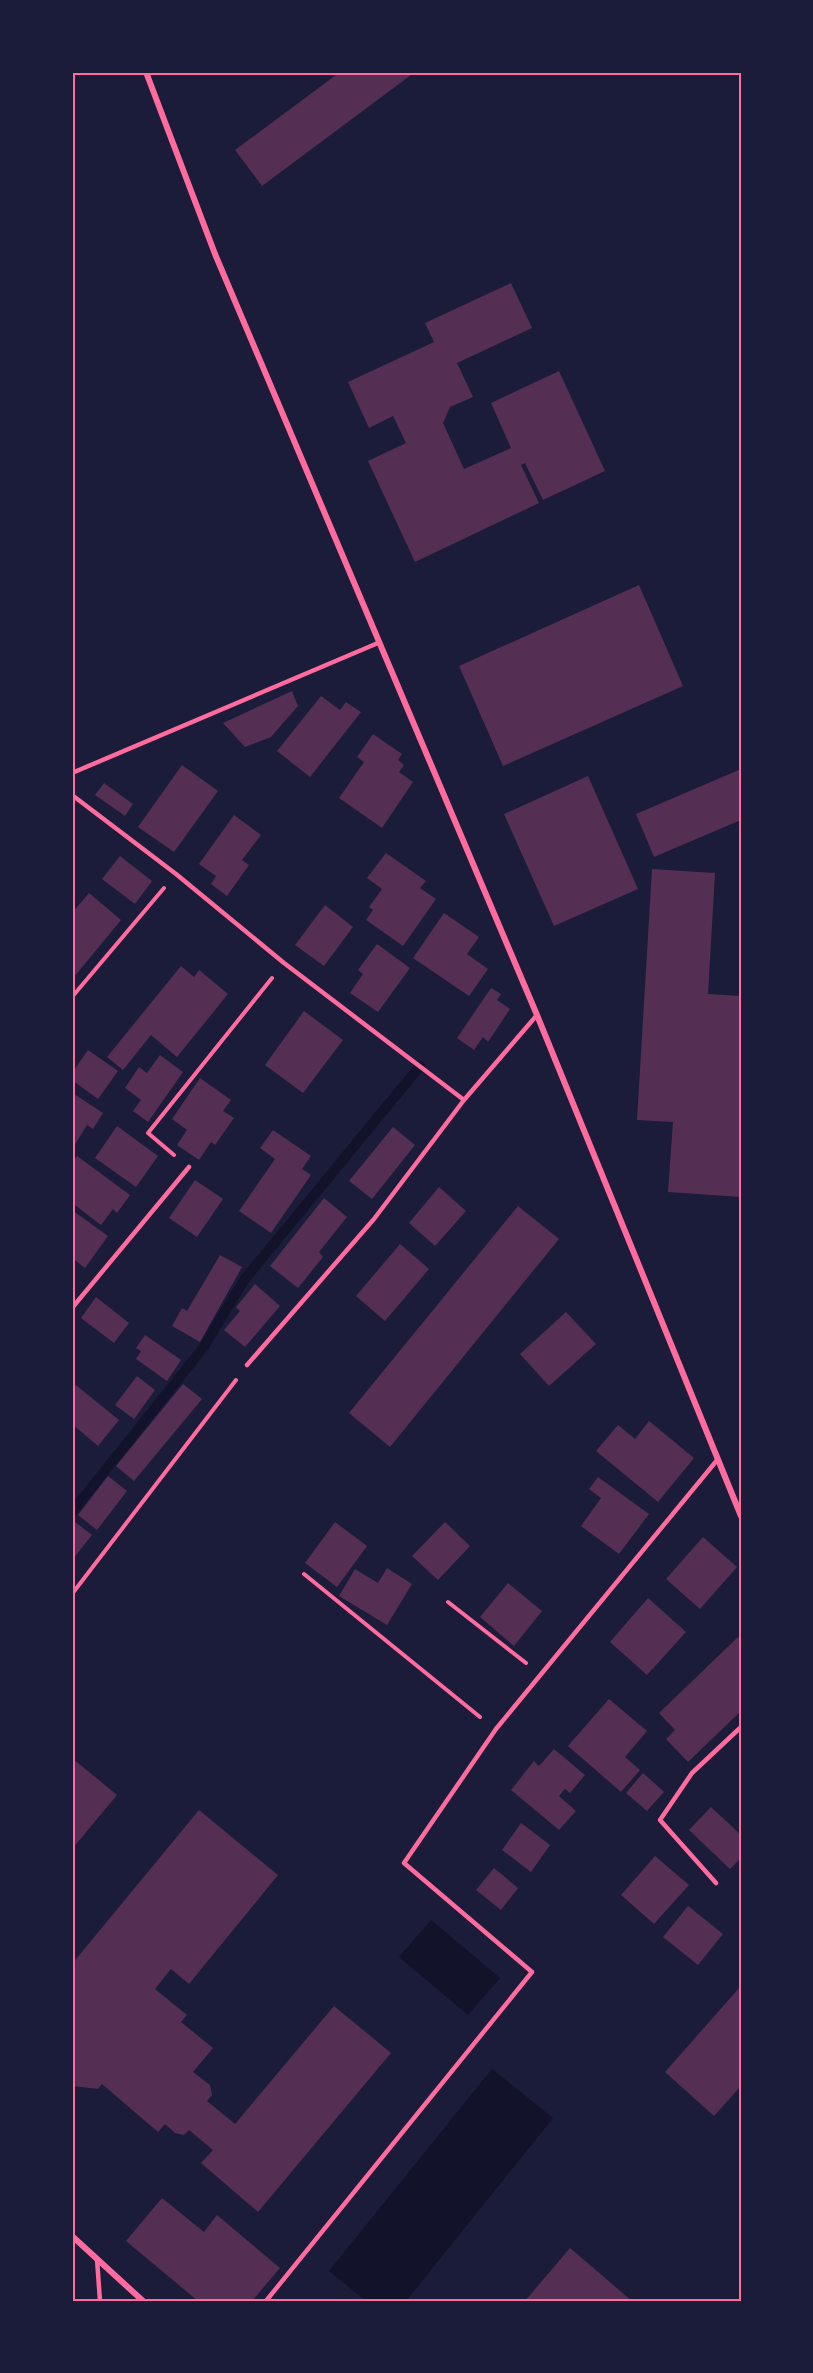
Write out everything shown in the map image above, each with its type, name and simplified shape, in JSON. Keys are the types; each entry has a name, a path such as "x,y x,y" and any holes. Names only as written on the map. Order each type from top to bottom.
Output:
{"street":[{"path":"146,72 215,254 537,1015 741,1516"},
{"path":"72,2236 143,2301"}],"lane":[{"path":"72,773 378,643"},
{"path":"72,795 176,874 284,963 464,1100"},
{"path":"247,1365 374,1219 464,1100 537,1015"},
{"path":"72,1308 189,1167"},
{"path":"266,2301 532,1972 404,1863 495,1729 718,1459"},
{"path":"716,1883 660,1820 692,1773 741,1728"},
{"path":"98,2259 100,2301"}],"path":[{"path":"72,997 176,874"},
{"path":"189,1167 148,1133 284,963"},
{"path":"72,1594 247,1365"},
{"path":"304,1574 495,1729"},
{"path":"448,1602 541,1675"}],"shaded area":[{"path":"431,1920 500,1978 468,2015 399,1957"},
{"path":"492,2069 553,2118 406,2301 366,2301 329,2271"}],"building":[{"path":"340,72 415,72 262,186 235,150"},
{"path":"511,283 532,328 457,363 473,397 450,407 443,423 464,469 511,448 491,403 559,371 605,471 543,500 525,463 521,465 539,503 415,562 368,461 406,443 393,416 369,428 348,382 434,342 425,323"},
{"path":"639,585 683,686 503,766 459,666"},
{"path":"292,691 298,706 271,737 245,747 223,723"},
{"path":"321,696 340,710 346,702 361,712 310,777 277,751"},
{"path":"373,734 402,754 398,760 404,765 399,772 413,782 382,828 339,798 364,762 357,757"},
{"path":"182,765 218,791 174,852 138,827"},
{"path":"741,769 741,820 654,857 636,814"},
{"path":"588,776 638,889 554,926 504,814"},
{"path":"104,783 133,804 125,816 95,795"},
{"path":"234,815 261,835 242,860 249,865 227,896 211,884 216,876 199,864"},
{"path":"386,853 426,881 420,888 436,899 403,946 366,920 373,910 369,907 382,889 367,878"},
{"path":"120,856 152,881 135,904 102,879"},
{"path":"652,869 715,873 708,994 741,996 741,1197 668,1192 673,1122 637,1120"},
{"path":"89,893 121,920 74,977 72,913"},
{"path":"325,905 353,927 324,966 295,945"},
{"path":"444,913 479,937 467,954 488,969 469,996 413,958"},
{"path":"377,944 410,968 378,1012 350,993 363,974 358,970"},
{"path":"181,966 194,977 199,970 228,994 177,1057 151,1035 123,1070 107,1057"},
{"path":"491,988 501,994 497,1000 510,1009 488,1042 483,1037 474,1050 457,1038"},
{"path":"304,1011 343,1040 303,1093 265,1065"},
{"path":"88,1050 118,1071 98,1099 72,1080 72,1073"},
{"path":"160,1055 183,1072 148,1122 133,1111 141,1100 125,1088 139,1067 147,1073"},
{"path":"200,1078 231,1100 223,1111 234,1118 215,1145 211,1142 199,1160 177,1145 187,1130 172,1119"},
{"path":"74,1094 103,1113 93,1129 87,1125 74,1146 72,1145 72,1098"},
{"path":"117,1126 158,1156 136,1187 95,1158"},
{"path":"393,1127 415,1145 372,1199 349,1181"},
{"path":"273,1130 311,1156 302,1169 311,1175 271,1233 239,1211 275,1159 260,1148"},
{"path":"77,1156 130,1195 117,1213 113,1209 101,1225 72,1203 72,1163"},
{"path":"195,1180 223,1199 197,1237 169,1218"},
{"path":"439,1187 466,1211 435,1246 409,1223"},
{"path":"324,1198 347,1217 319,1252 323,1257 298,1288 270,1266"},
{"path":"518,1206 559,1239 390,1447 349,1413"},
{"path":"72,1210 108,1236 85,1268 72,1258"},
{"path":"400,1244 429,1269 385,1321 356,1296"},
{"path":"220,1255 242,1267 200,1342 172,1326 182,1308 187,1311"},
{"path":"255,1284 280,1306 245,1347 224,1330 240,1311 236,1307"},
{"path":"96,1297 129,1323 114,1343 81,1318"},
{"path":"566,1312 596,1344 549,1386 520,1354"},
{"path":"145,1335 181,1360 167,1381 136,1359 141,1351 136,1348"},
{"path":"137,1376 155,1390 134,1419 115,1405"},
{"path":"72,1382 119,1420 98,1446 72,1424"},
{"path":"183,1384 202,1399 134,1481 116,1466"},
{"path":"649,1421 694,1458 658,1502 596,1451 618,1425 635,1439"},
{"path":"108,1476 127,1491 97,1530 78,1515"},
{"path":"598,1477 649,1514 619,1554 581,1526 601,1498 589,1489"},
{"path":"75,1522 92,1535 72,1560 72,1525"},
{"path":"335,1522 367,1546 337,1587 305,1563"},
{"path":"445,1522 470,1546 438,1580 412,1556"},
{"path":"703,1537 737,1567 700,1609 666,1579"},
{"path":"387,1568 412,1584 387,1625 339,1596 355,1569 378,1583"},
{"path":"508,1583 542,1611 514,1646 480,1617"},
{"path":"648,1598 686,1632 647,1675 610,1642"},
{"path":"738,1637 741,1640 741,1711 688,1762 666,1739 675,1730 659,1713"},
{"path":"609,1699 647,1731 625,1757 640,1770 621,1792 568,1746"},
{"path":"554,1749 585,1775 570,1793 565,1789 559,1796 576,1811 559,1830 511,1790 534,1761 539,1766"},
{"path":"72,1758 117,1795 72,1849"},
{"path":"643,1773 664,1792 647,1811 626,1793"},
{"path":"711,1807 741,1835 741,1858 730,1869 689,1830"},
{"path":"199,1810 278,1875 189,1984 171,1969 155,1989 187,2015 181,2022 213,2048 193,2072 210,2085 212,2095 207,2101 235,2124 334,2006 391,2053 258,2212 201,2163 213,2150 189,2130 184,2135 175,2133 165,2124 158,2132 102,2084 98,2089 72,2086 72,1964"},
{"path":"521,1823 550,1845 531,1872 502,1850"},
{"path":"655,1856 689,1885 654,1924 621,1895"},
{"path":"494,1868 518,1888 501,1910 476,1890"},
{"path":"688,1906 723,1934 698,1965 663,1937"},
{"path":"740,1987 741,2086 714,2116 665,2072"},
{"path":"162,2198 204,2232 217,2215 280,2268 252,2301 198,2301 126,2241"},
{"path":"570,2248 632,2301 525,2301"}],"waterway":[{"path":"72,1512 203,1348 244,1280 420,1066"}]}
